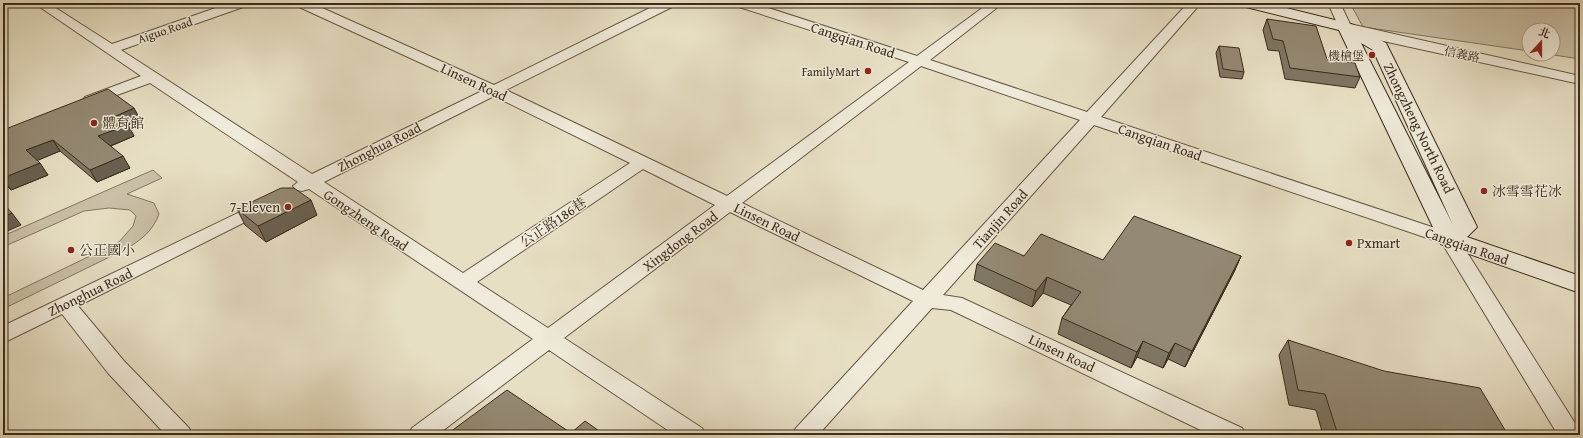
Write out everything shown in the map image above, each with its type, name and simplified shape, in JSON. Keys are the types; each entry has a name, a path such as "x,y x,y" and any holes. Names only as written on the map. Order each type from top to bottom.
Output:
{"main road":[{"path":"1247,3 1345,27"},
{"name":"Zhongzheng North Road","path":"1345,27 1449,239"},
{"name":"Cangqian Road","path":"1449,239 1580,285"}],"street":[{"name":"Gongzheng Road","path":"40,3 112,49 152,78 694,435"},
{"name":"Aiguo Road","path":"112,49 242,3"},
{"name":"Linsen Road","path":"301,3 495,91 927,300 955,303 1234,435"},
{"name":"Zhonghua Road","path":"3,335 670,3"},
{"name":"Cangqian Road","path":"740,3 919,61 1449,239"},
{"name":"Xingdong Road","path":"420,435 997,3"},
{"name":"Tianjin Road","path":"804,435 1195,3"},
{"name":"Zhongzheng North Road","path":"1334,3 1345,27"},
{"name":"信義路","path":"1345,27 1383,37 1580,80"},
{"path":"78,105 152,78"},
{"name":"公正路186巷","path":"463,282 642,162"},
{"name":"Zhongzheng North Road","path":"1449,239 1570,435"},
{"path":"65,304 116,366 181,435"}],"shaded area":[{"path":"1350,3 1580,3 1580,59 1561,56 1561,22 1521,22 1521,50 1363,27"},
{"path":"153,170 162,178 127,194 154,203 159,214 146,234 126,249 3,309 3,298 119,242 133,226 136,216 130,210 109,208 84,211 3,247 3,236"}],"building":[{"path":"1267,19 1316,26 1327,59 1355,63 1360,77 1290,68 1283,41 1273,39"},
{"path":"1219,46 1239,48 1244,72 1223,69"},
{"path":"108,89 134,108 116,116 128,125 98,136 123,156 90,170 53,140 26,150 40,163 3,178 3,130"},
{"path":"281,188 294,188 311,200 258,226 237,209"},
{"path":"3,203 12,213 3,217"},
{"path":"1134,216 1241,256 1192,351 1175,343 1169,353 1143,341 1137,352 1062,318 1081,292 1047,277 1036,291 977,264 995,243 1024,256 1041,234 1103,260"},
{"path":"1288,340 1384,371 1480,388 1508,435 1338,435 1325,394 1298,390"},
{"path":"507,390 571,433 585,421 605,435 446,435"}],"place":[{"name":"機槍堡","path":"1372,55"},
{"name":"FamilyMart","path":"868,71"},
{"name":"體育館","path":"94,123"},
{"name":"冰雪雪花冰","path":"1484,191"},
{"name":"7-Eleven","path":"288,207"},
{"name":"Pxmart","path":"1349,243"},
{"name":"公正國小","path":"71,250"}]}
